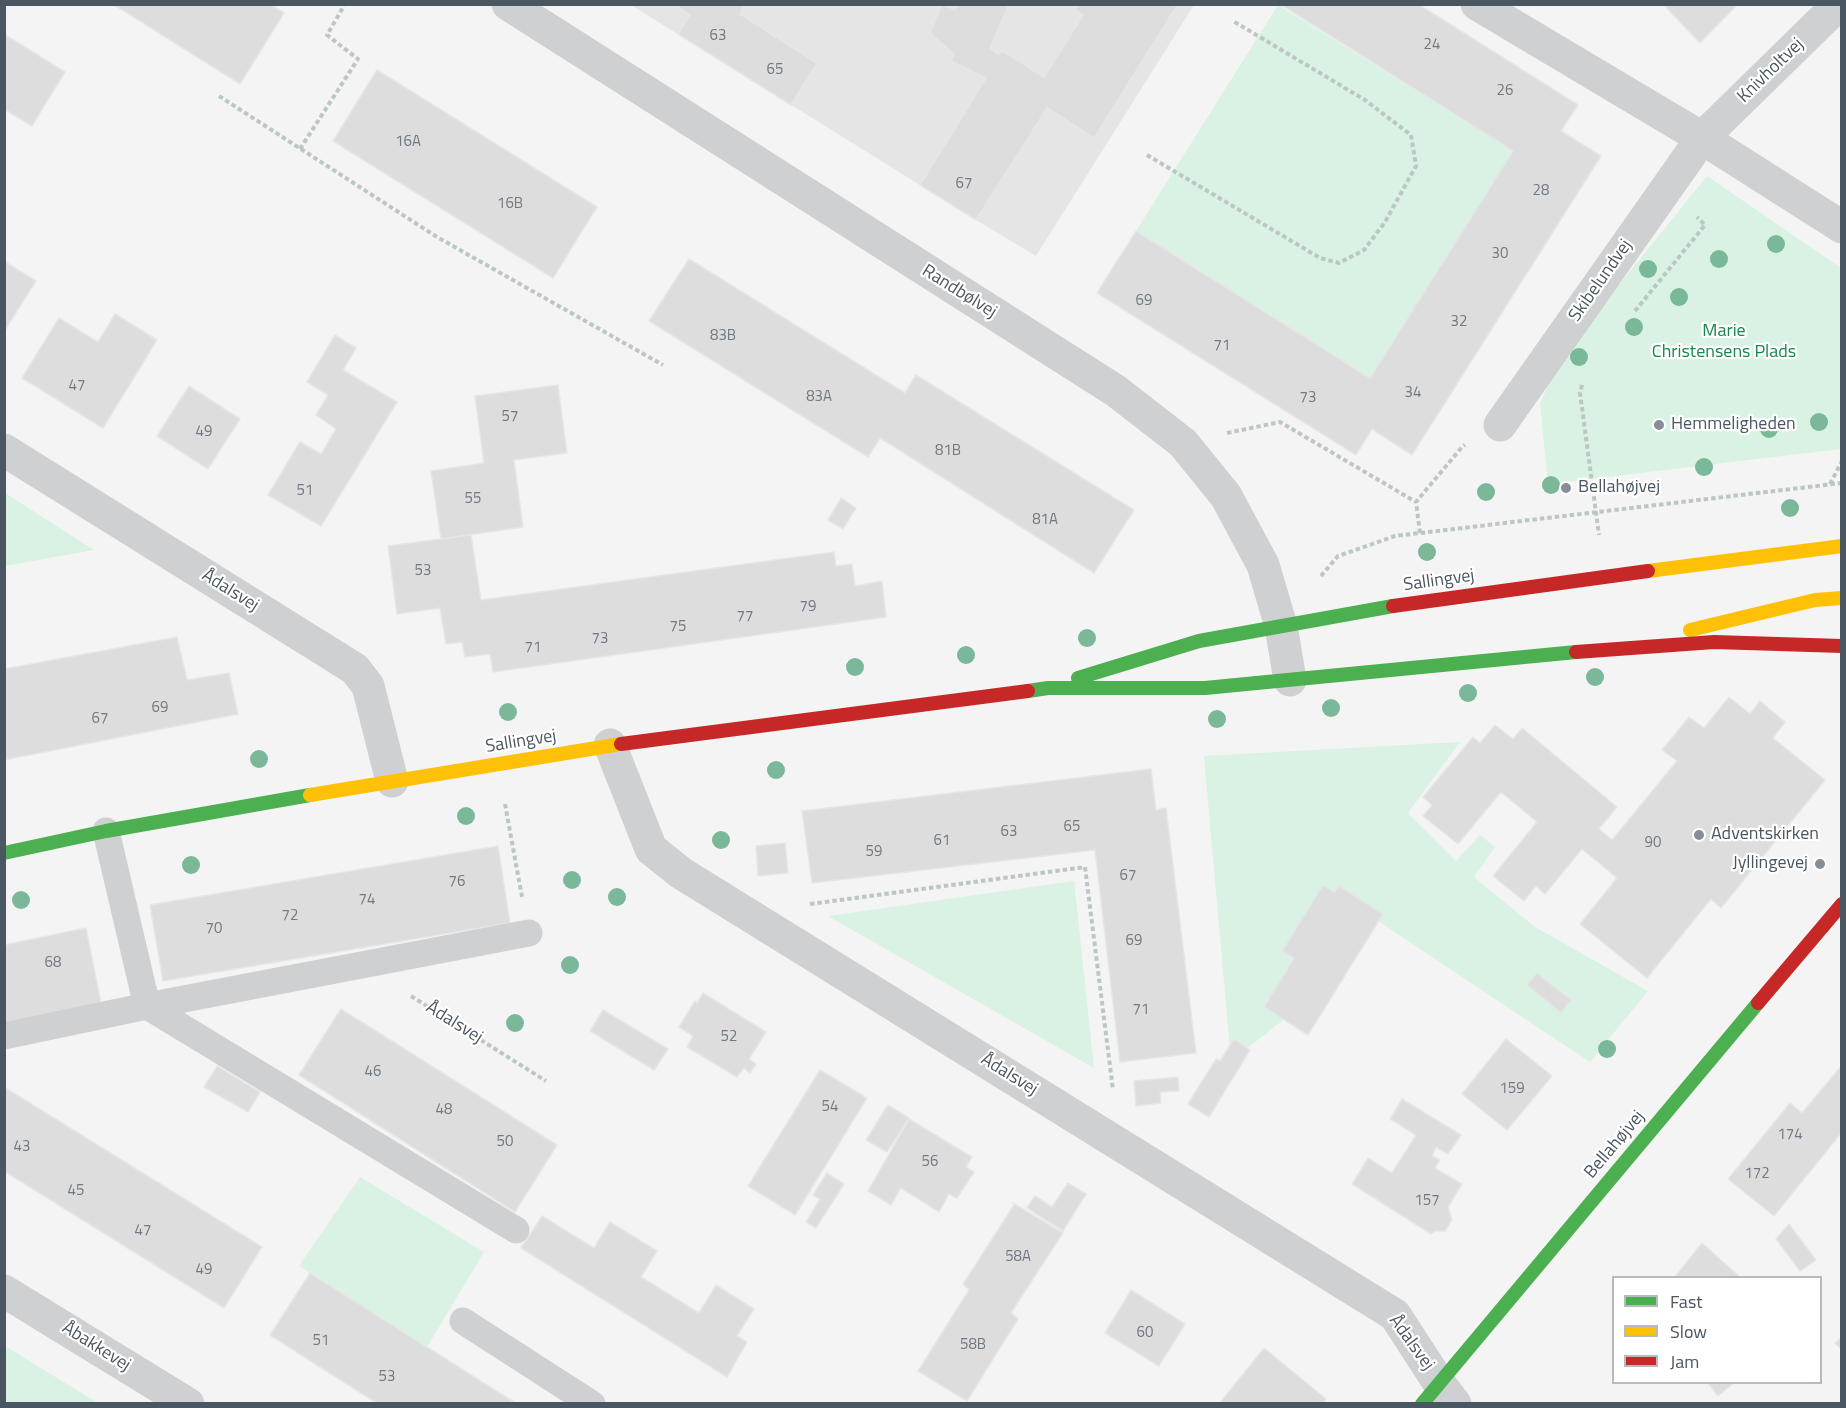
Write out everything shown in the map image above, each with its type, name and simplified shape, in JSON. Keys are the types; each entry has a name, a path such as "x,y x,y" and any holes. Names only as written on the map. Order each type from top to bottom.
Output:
{"street":[{"name":"Randbølvej","path":"508,4 1116,391 1183,443 1226,496 1263,565 1281,626 1290,680"},
{"path":"1477,4 1702,138 1842,227"},
{"name":"Knivholtvej","path":"1702,138 1839,4"},
{"name":"Skibelundvej","path":"1500,425 1702,138"},
{"name":"Ådalsvej","path":"4,450 355,669 368,686 392,781"},
{"name":"Sallingvej","path":"1048,688 1199,640 1413,602 1837,546"},
{"path":"1610,649 1815,600 1842,598"},
{"name":"Sallingvej","path":"4,853 106,831 610,745 1048,688 1205,688 1610,649 1714,642 1842,646"},
{"name":"Ådalsvej","path":"610,745 651,849 681,873 1395,1315 1438,1397"},
{"name":"Bellahøjvej","path":"1438,1397 1840,907"},
{"name":"Åbakkevej","path":"4,1291 188,1404"}],"lane":[{"path":"106,831 147,1005 516,1230"},
{"path":"4,1036 147,1005 529,933"},
{"path":"463,1321 592,1404"}],"path":[{"path":"300,148 358,59 327,35 345,4"},
{"path":"1147,155 1320,258 1339,263 1364,250 1385,222 1416,166 1411,135 1365,100 1233,21"},
{"path":"219,96 437,237 663,365"},
{"path":"1633,313 1705,225 1698,219"},
{"path":"1583,380 1580,393 1604,577"},
{"path":"1183,443 1280,422 1416,502"},
{"path":"1420,533 1416,502 1462,447 1500,425"},
{"path":"1830,484 1842,461"},
{"path":"1281,626 1338,556 1395,536 1842,483"},
{"path":"497,764 529,933"},
{"path":"746,912 1085,867 1120,1144"},
{"name":"Ådalsvej","path":"362,966 546,1081"}],"shaded area":[{"path":"631,5 1194,5 1036,256"}],"green space":[{"path":"1278,5 1513,151 1370,378 1136,231"},
{"name":"Marie Christensens Plads","path":"1707,176 1841,268 1841,449 1548,484 1540,404 1559,359"},
{"path":"5,493 94,550 5,566"},
{"path":"1460,742 1408,813 1456,861 1480,835 1495,847 1474,877 1535,927 1648,991 1590,1062 1354,905 1297,1009 1231,1061 1204,756"},
{"path":"1074,881 1094,1068 828,916"},
{"path":"360,1177 484,1252 427,1347 299,1266"},
{"path":"5,1346 98,1403 5,1403"}],"building":[{"path":"113,4 270,4 284,13 240,84"},
{"path":"674,4 745,4 740,14 817,63 791,105 678,34 690,15"},
{"path":"942,4 955,10 959,4 1009,4 990,48 998,54 1003,51 1044,77 1083,15 1075,10 1079,4 1178,4 1094,138 1047,108 976,220 920,185 986,78 951,61 954,54 930,33"},
{"path":"1280,4 1418,4 1578,105 1561,131 1601,156 1412,455 1372,429 1356,455 1097,293 1136,231 1370,378 1513,151"},
{"path":"1663,4 1738,4 1700,43"},
{"path":"4,34 65,72 32,126 4,109"},
{"path":"377,70 597,207 553,278 333,141"},
{"path":"689,259 905,393 916,375 1134,510 1094,573 880,438 868,457 649,321"},
{"path":"4,261 36,281 4,332"},
{"path":"115,314 157,340 103,428 22,378 59,318 98,342"},
{"path":"335,335 356,348 343,370 397,402 321,526 268,495 300,442 321,454 336,429 316,415 328,395 307,382"},
{"path":"558,385 567,453 514,460 523,527 441,539 431,471 484,463 475,396"},
{"path":"189,386 240,419 208,469 157,436"},
{"path":"841,498 856,508 843,529 828,520"},
{"path":"471,535 481,600 834,552 836,566 852,564 855,586 882,581 886,617 493,672 490,654 465,657 462,642 446,644 440,608 397,614 388,546"},
{"path":"177,637 187,680 229,673 238,714 4,760 4,669"},
{"name":"Adventskirken","path":"1729,697 1750,714 1760,701 1785,722 1773,738 1825,780 1721,908 1711,899 1647,978 1580,924 1617,878 1582,849 1545,894 1536,886 1524,901 1493,876 1537,822 1501,792 1458,844 1423,816 1432,805 1423,797 1473,737 1480,743 1495,725 1513,739 1522,728 1617,807 1599,829 1612,840 1677,761 1662,750 1689,717 1704,728"},
{"path":"1151,769 1156,810 1166,808 1196,1053 1120,1062 1095,850 812,883 802,811"},
{"path":"785,843 788,873 758,876 756,846"},
{"path":"498,846 510,923 163,981 150,905"},
{"path":"1323,885 1334,892 1339,886 1383,914 1308,1035 1264,1007 1294,958 1282,951"},
{"path":"86,928 101,1003 4,1023 4,945"},
{"path":"1537,973 1571,1000 1561,1013 1527,985"},
{"path":"703,993 766,1032 749,1059 756,1064 750,1073 744,1068 737,1077 687,1047 693,1036 679,1027 695,1001 697,1003"},
{"path":"341,1009 557,1145 515,1212 299,1075"},
{"path":"603,1010 668,1049 654,1070 590,1031"},
{"path":"1234,1039 1250,1050 1209,1117 1188,1104 1216,1059 1220,1061"},
{"path":"1506,1039 1552,1076 1507,1130 1462,1094"},
{"path":"1842,1065 1842,1132 1774,1216 1728,1179 1790,1103 1802,1113"},
{"path":"217,1066 260,1092 248,1112 204,1087"},
{"path":"820,1070 867,1098 795,1215 748,1186"},
{"path":"1178,1077 1179,1091 1160,1092 1161,1103 1136,1106 1134,1081"},
{"path":"4,1087 262,1247 224,1308 4,1171"},
{"path":"1402,1099 1461,1135 1448,1154 1436,1147 1432,1156 1440,1160 1435,1168 1462,1184 1448,1207 1452,1220 1445,1231 1435,1231 1431,1234 1352,1184 1368,1158 1392,1173 1416,1135 1390,1119"},
{"path":"888,1105 909,1118 887,1152 866,1140"},
{"path":"909,1119 972,1157 966,1167 974,1172 957,1198 949,1194 939,1212 901,1188 891,1205 868,1191"},
{"path":"827,1173 844,1184 816,1228 806,1222 820,1199 813,1195"},
{"path":"1068,1183 1086,1194 1063,1231 1027,1208 1035,1196 1052,1207"},
{"path":"1013,1203 1063,1233 1011,1313 1018,1319 967,1401 918,1371 969,1290 963,1284 1014,1205"},
{"path":"542,1216 594,1248 610,1222 657,1251 641,1277 699,1313 716,1285 754,1309 737,1336 747,1342 727,1377 521,1248"},
{"path":"1789,1224 1816,1260 1800,1271 1776,1239"},
{"path":"1702,1243 1739,1276 1676,1276"},
{"path":"310,1273 517,1404 378,1404 270,1335"},
{"path":"1131,1290 1185,1324 1159,1366 1105,1333"},
{"path":"1842,1337 1842,1350 1835,1343"},
{"path":"1264,1348 1326,1399 1322,1404 1219,1404"},
{"path":"1709,1384 1733,1384 1718,1396"}],"traffic: fast":[{"path":"1078,678 1199,641 1393,606"},
{"path":"1028,691 1048,688 1205,688 1576,652"},
{"path":"4,853 106,831 310,795"},
{"path":"1422,1404 1758,1003"}],"traffic: slow":[{"path":"1648,571 1842,546"},
{"path":"1690,630 1815,600 1842,598"},
{"path":"310,795 621,744"}],"traffic: jam":[{"path":"1393,606 1648,571"},
{"path":"1576,652 1714,642 1842,646"},
{"path":"621,744 1028,691"},
{"path":"1758,1003 1842,904"}],"place":[{"name":"Hemmeligheden","path":"1659,425"},
{"name":"Bellahøjvej","path":"1566,488"},
{"name":"Adventskirken","path":"1699,835"},
{"name":"Jyllingevej","path":"1820,864"}]}
